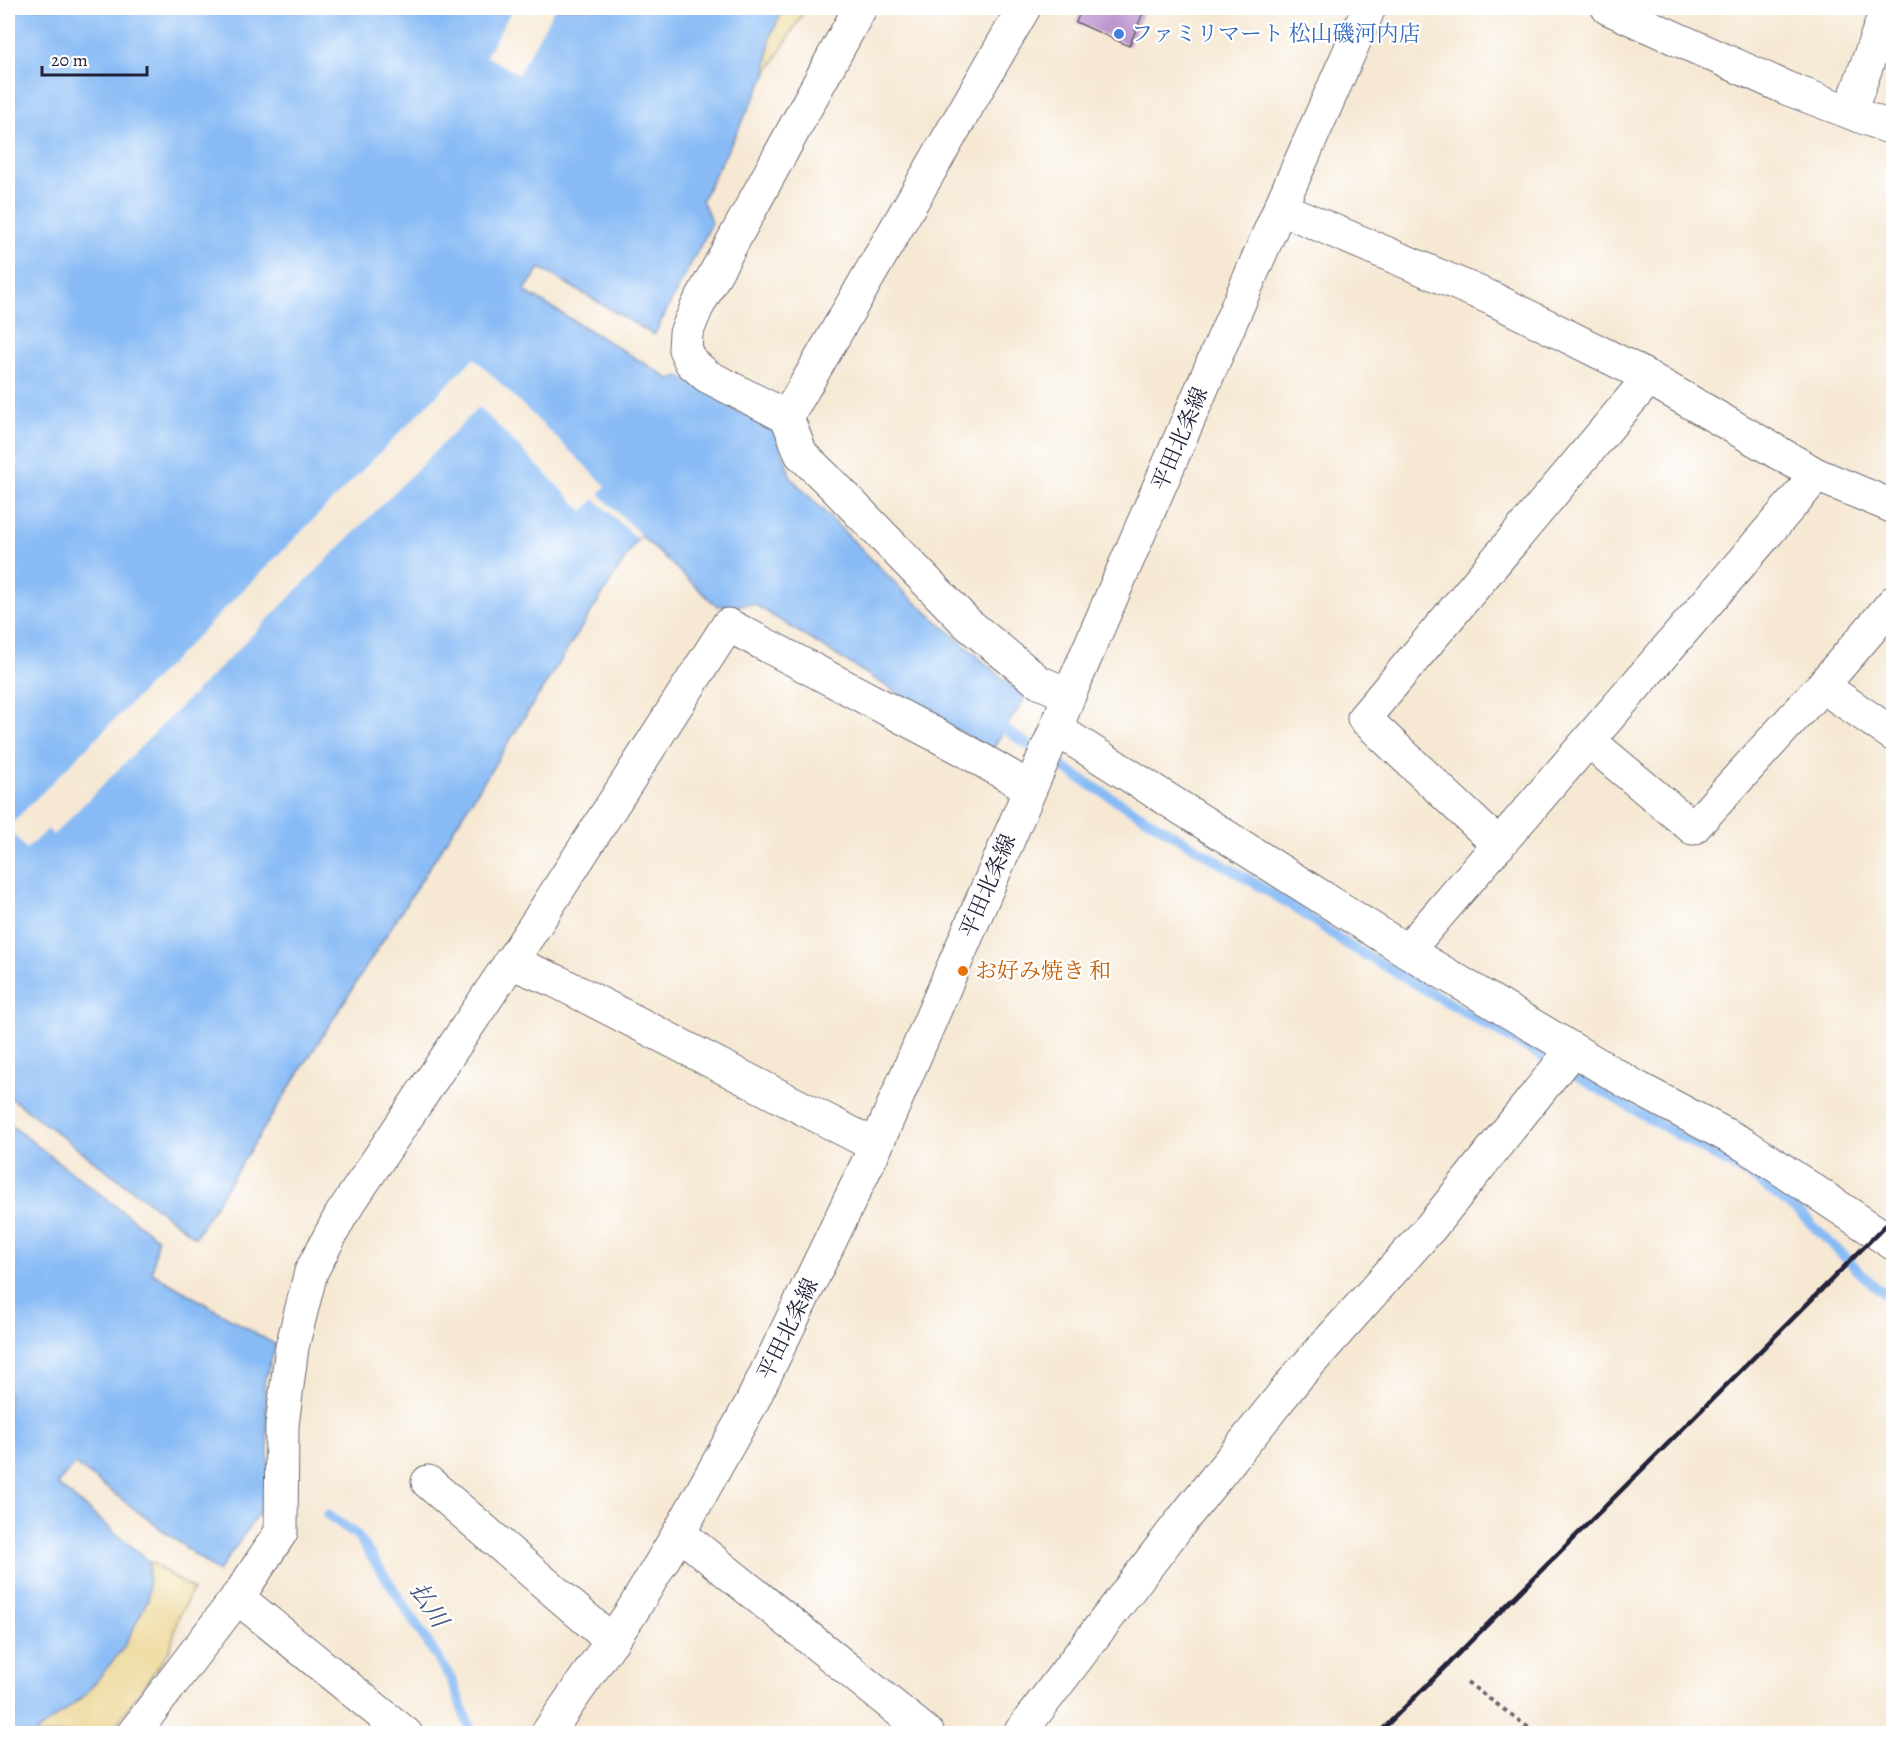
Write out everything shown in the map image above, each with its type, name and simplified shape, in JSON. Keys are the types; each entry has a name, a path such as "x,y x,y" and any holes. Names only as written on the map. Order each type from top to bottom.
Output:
{"street":[{"path":"860,8 703,297 686,333 685,349 691,362 707,375 787,417 801,454 836,487 968,624 1039,682 1069,695"},
{"path":"787,417 1024,8"},
{"name":"平田北条線","path":"547,1734 631,1613 679,1533 752,1402 876,1146 1069,695 1369,8"},
{"path":"1608,8 1786,88 1893,129"},
{"path":"1850,112 1887,8"},
{"path":"1280,208 1491,298 1649,378 1818,476 1893,507"},
{"path":"1499,845 1364,718 1649,378"},
{"path":"1407,951 1818,476"},
{"path":"1589,741 1693,828 1822,686 1893,602"},
{"path":"133,1734 237,1597 281,1532 282,1425 292,1347 310,1272 342,1215 510,962 728,625 961,748 1044,755 1407,951 1564,1060 1634,1086 1745,1145 1893,1244"},
{"path":"1822,686 1893,735"},
{"path":"510,962 556,981 876,1146"},
{"path":"1019,1734 1183,1520 1297,1377 1431,1227 1564,1060"},
{"path":"428,1482 612,1641"},
{"path":"679,1533 928,1734"},
{"path":"237,1597 406,1734"}],"path":[{"path":"1467,1682 1537,1734"}],"sand":[{"path":"784,8 806,8 766,75 770,37"},
{"path":"149,1561 193,1589 178,1618 170,1650 110,1733 34,1734 85,1695 148,1599"}],"water":[{"path":"8,8 784,8 770,37 766,75 702,200 712,223 654,335 540,268 524,291 670,379 679,376 775,428 791,478 905,593 1025,698 991,751 754,604 717,606 640,535 195,1237 8,1096"},
{"path":"8,1123 157,1238 152,1273 276,1345 264,1382 269,1498 218,1572 75,1464 57,1484 149,1561 148,1599 124,1647 85,1695 34,1734 8,1733"}],"pier":[{"path":"513,8 555,8 518,74 486,56"},
{"path":"474,358 606,486 599,494 640,534 637,539 595,499 583,511 479,407 53,835 48,829 26,849 8,827"}],"building":[{"name":"ファミリマート 松山磯河内店","path":"1082,8 1145,8 1129,46 1076,22"}],"waterway":[{"path":"1004,729 1084,781 1294,907 1348,945 1755,1179 1798,1211 1874,1286 1894,1300"},
{"name":"払川","path":"328,1515 357,1535 396,1593 451,1679 472,1734"}],"railway":[{"path":"1378,1734 1894,1217"}],"place":[{"name":"ファミリマート 松山磯河内店","path":"1119,34"},
{"name":"お好み焼き 和","path":"963,971"}]}
